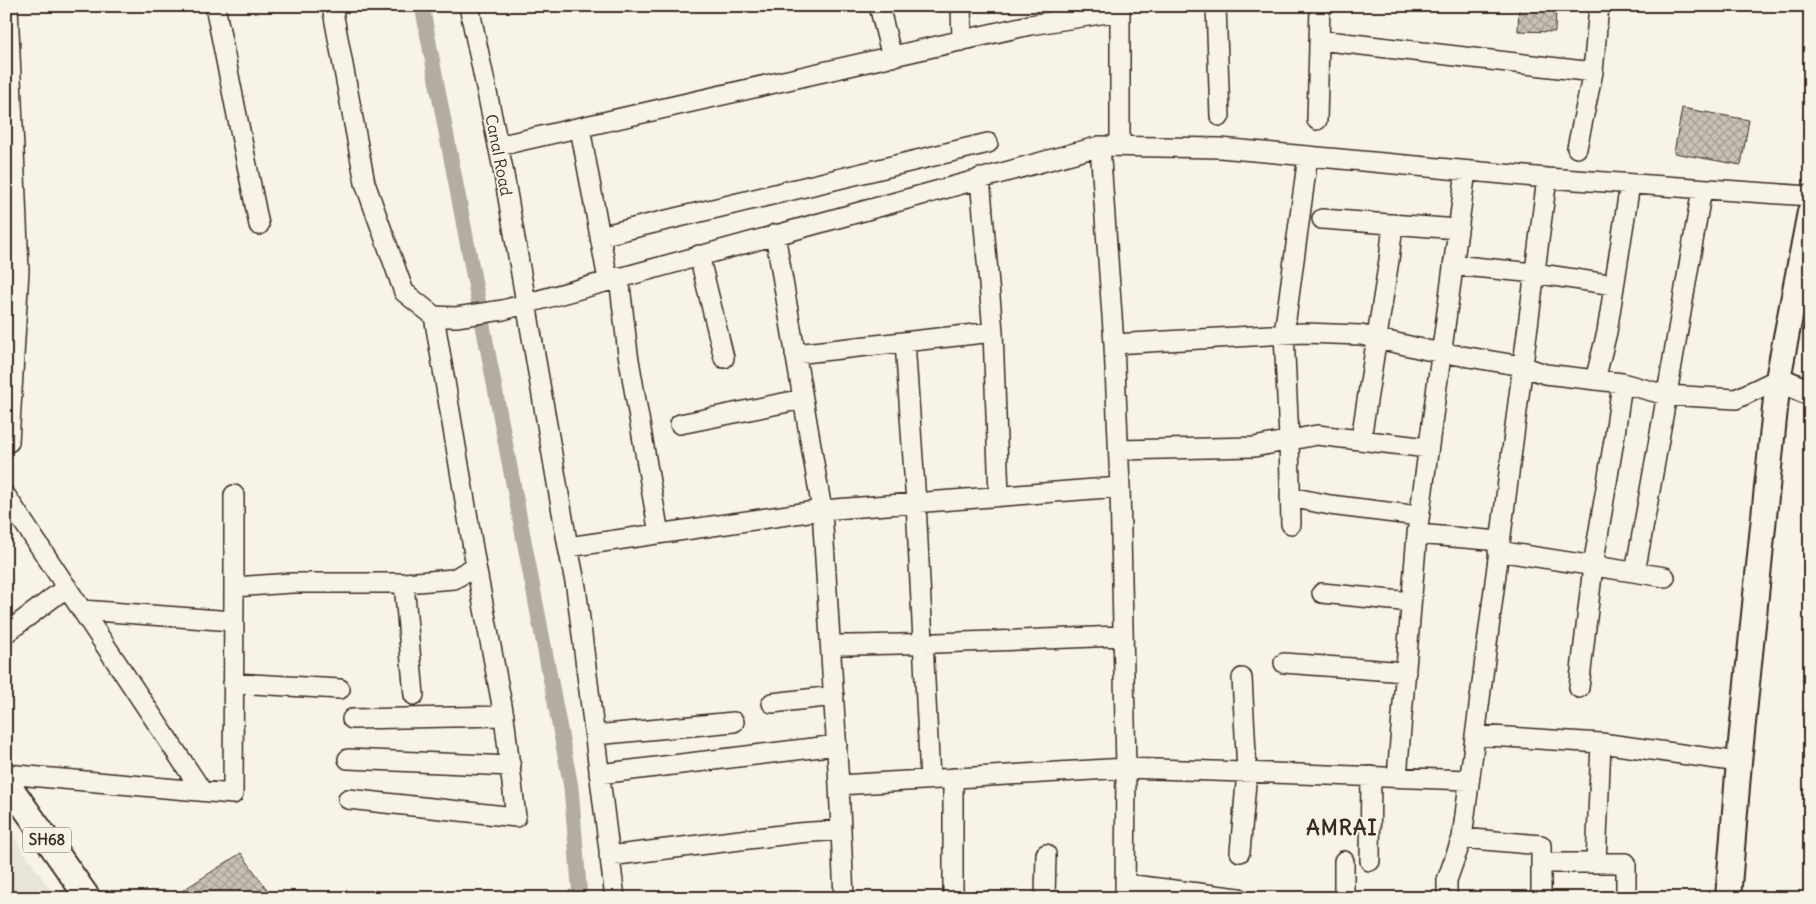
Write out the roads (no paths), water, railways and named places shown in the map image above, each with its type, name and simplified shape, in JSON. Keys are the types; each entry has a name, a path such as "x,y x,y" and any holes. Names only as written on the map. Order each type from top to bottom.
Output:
{"main road":[{"path":"1728,898 1739,762 1778,379 1810,212"},
{"path":"1778,379 1810,393"},
{"name":"SH68","path":"6,781 88,898"}],"street":[{"path":"8,6 13,270 9,442"},
{"path":"215,6 258,225"},
{"path":"332,6 365,183 404,292 434,316 456,317 503,310 1100,146 1220,148 1547,178 1810,196"},
{"name":"Canal Road","path":"469,6 498,146 576,587 614,898"},
{"path":"879,6 892,57"},
{"path":"961,6 962,41"},
{"path":"1216,6 1220,116"},
{"path":"1317,120 1320,6"},
{"path":"1577,148 1592,72 1599,6"},
{"path":"498,146 1030,25 1120,8 1120,146"},
{"path":"1319,40 1592,72"},
{"path":"580,128 600,236 614,278 658,534"},
{"path":"600,236 988,143"},
{"path":"1100,146 1114,344 1119,450 1126,768 1125,891 1239,898"},
{"path":"1291,524 1284,334 1308,156"},
{"path":"1397,777 1418,525 1466,171"},
{"path":"980,178 993,332 999,496"},
{"path":"1447,898 1448,880 1462,838 1547,178"},
{"path":"1595,380 1607,332 1630,184"},
{"path":"1635,572 1659,447 1666,395 1702,189"},
{"path":"1322,219 1458,229"},
{"path":"1362,439 1393,224"},
{"path":"774,234 822,510 840,785 844,898"},
{"path":"699,255 724,358"},
{"path":"1453,266 1534,273 1614,285"},
{"path":"348,799 516,817 504,716 476,566 434,316"},
{"path":"795,354 993,332"},
{"path":"1114,344 1304,333 1362,336 1522,366 1545,374 1622,383 1666,395 1736,399 1778,379"},
{"path":"905,342 916,503 930,780"},
{"path":"1579,688 1593,566 1622,383"},
{"path":"680,424 803,399"},
{"path":"1119,450 1254,447 1317,435 1428,448"},
{"path":"568,547 822,510 1120,487"},
{"path":"6,774 232,794 234,495"},
{"path":"6,496 202,791"},
{"path":"1290,498 1330,505 1499,546 1593,566 1665,577"},
{"path":"234,587 292,583 404,583 454,579 476,566"},
{"path":"404,583 414,695"},
{"path":"6,633 67,588"},
{"path":"1322,593 1411,602"},
{"path":"82,610 233,621"},
{"path":"831,646 923,645 1006,639 1123,636"},
{"path":"1284,663 1406,672"},
{"path":"1240,852 1247,772 1242,678"},
{"path":"233,683 340,689"},
{"path":"772,703 834,696"},
{"path":"352,719 504,716"},
{"path":"595,735 734,722"},
{"path":"1475,735 1601,743 1739,762"},
{"path":"1596,863 1601,743"},
{"path":"599,774 837,745"},
{"path":"348,759 511,766"},
{"path":"840,785 1126,768 1469,780"},
{"path":"1370,861 1371,776"},
{"path":"953,778 953,898"},
{"path":"609,856 798,833 841,830"},
{"path":"1462,838 1541,845 1541,898"},
{"path":"1045,898 1046,854"},
{"path":"1344,861 1344,898"},
{"path":"1541,864 1626,863 1626,898"}],"waterway":[{"path":"422,6 571,787 580,898"}],"district":[{"name":"AMRAI","path":"1342,828"}]}
